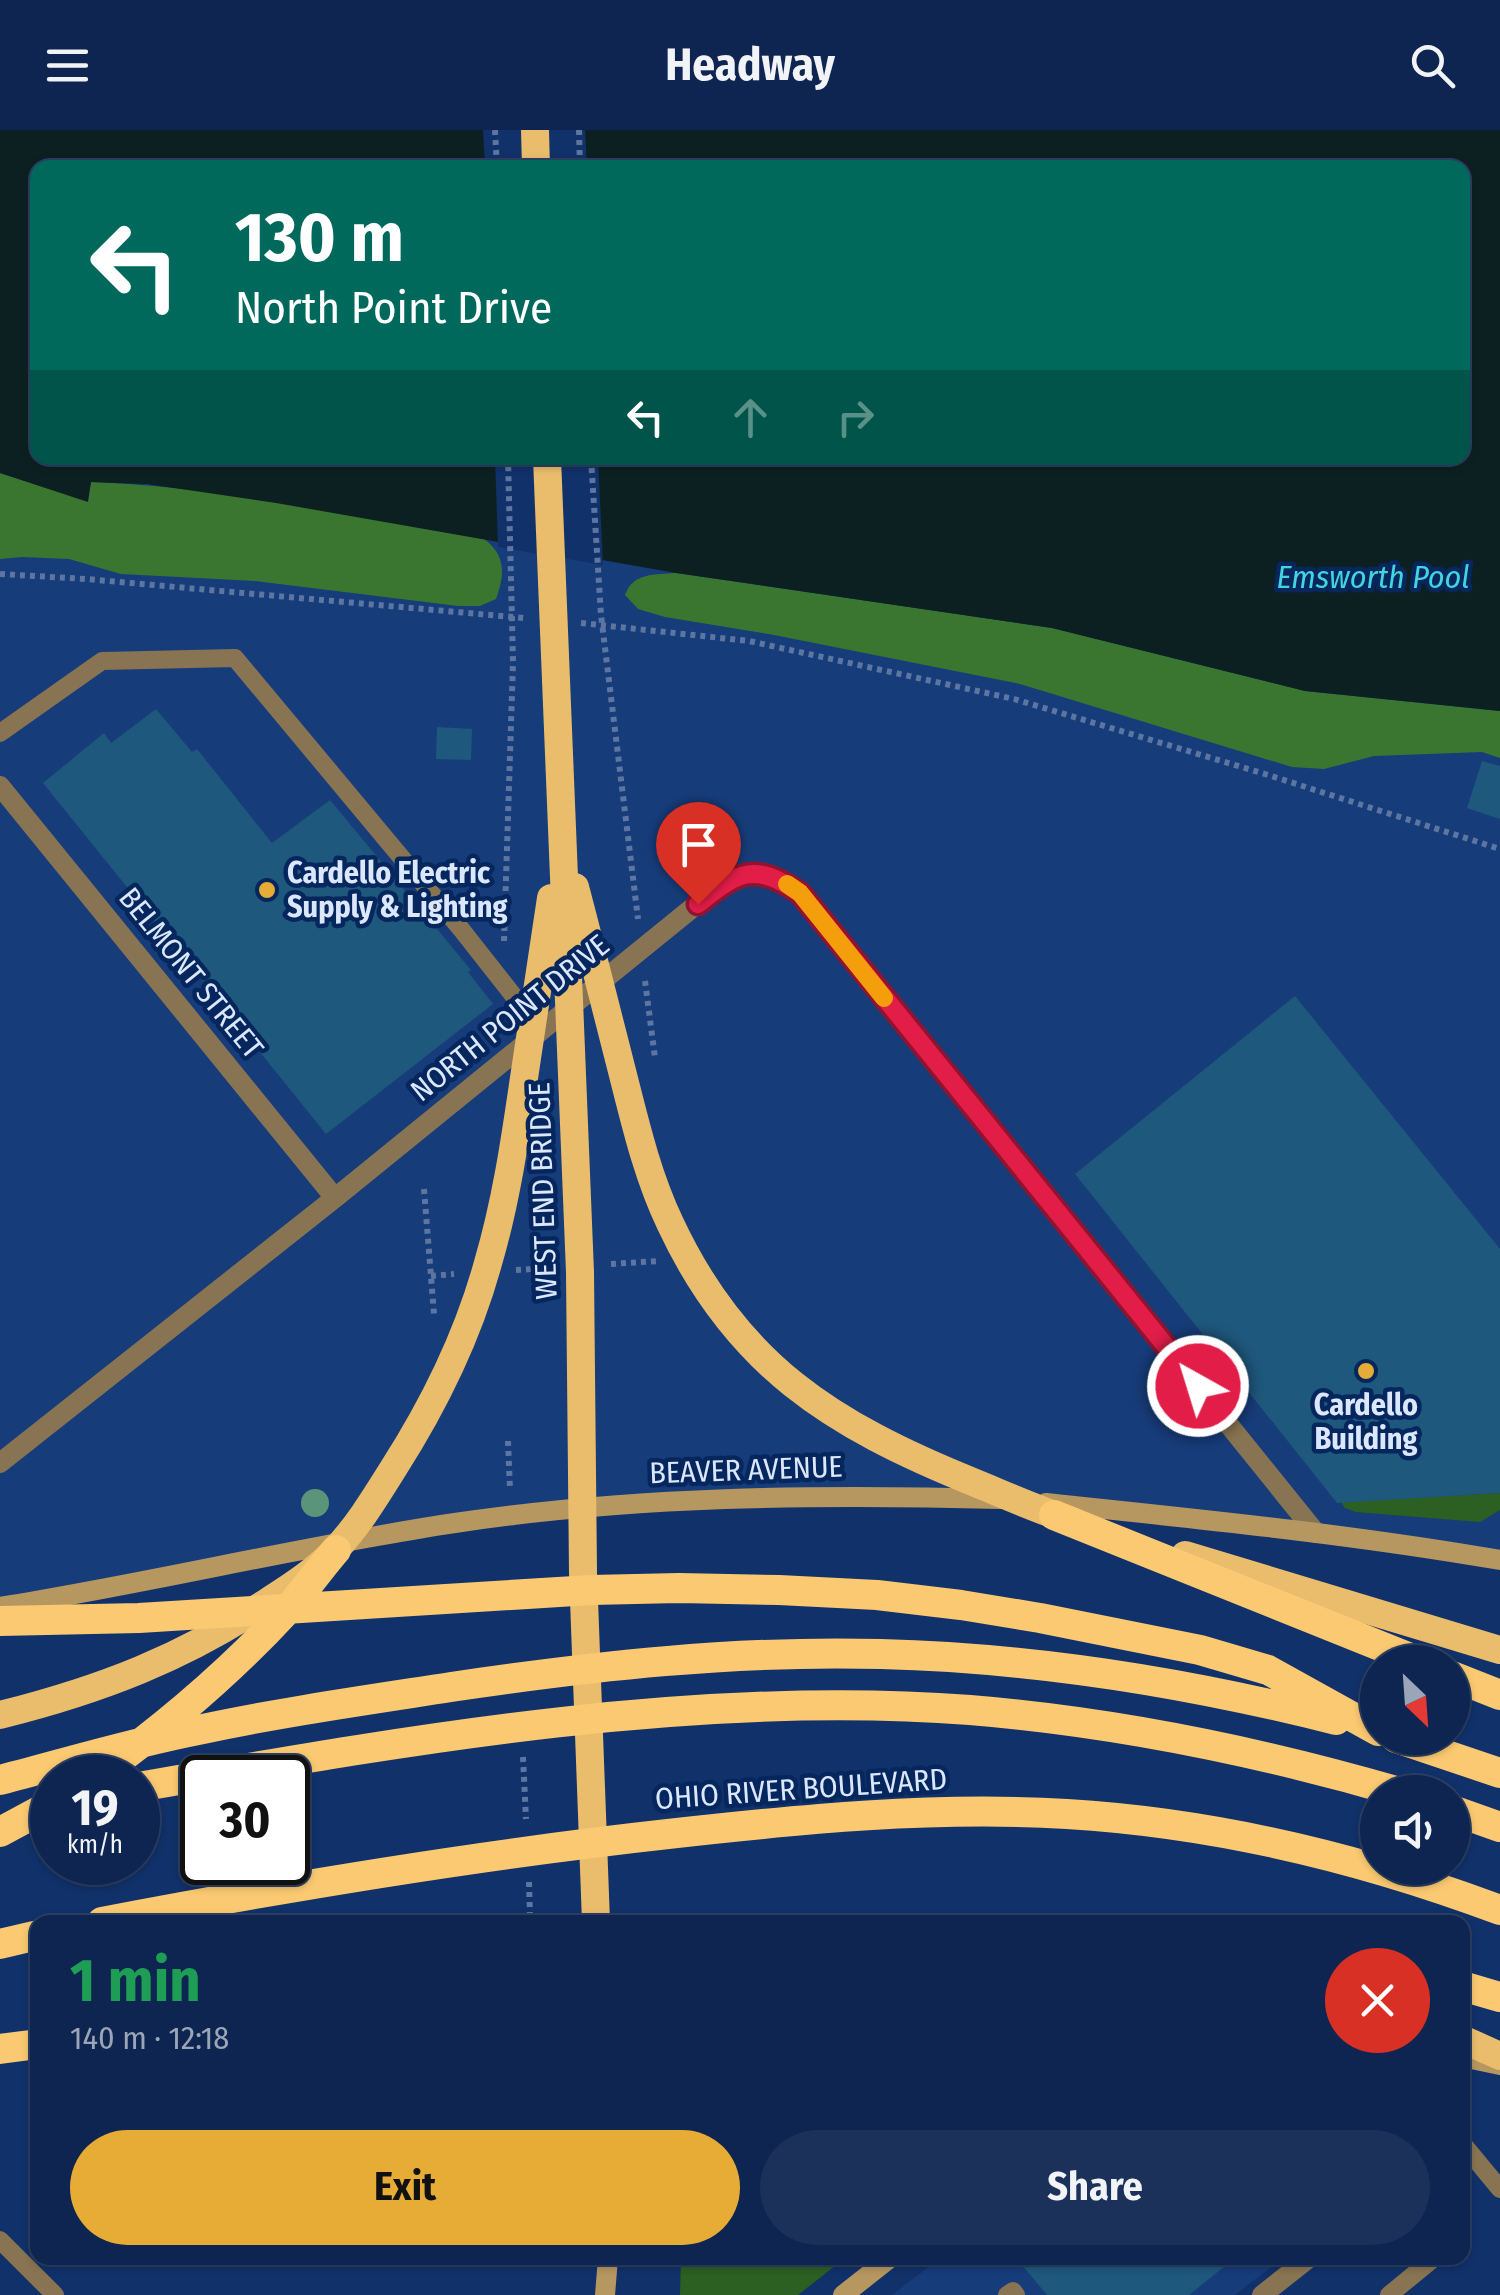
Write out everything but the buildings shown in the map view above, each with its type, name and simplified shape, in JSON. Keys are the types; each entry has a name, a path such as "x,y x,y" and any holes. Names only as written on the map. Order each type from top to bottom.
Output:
{"highway":[{"path":"535,130 536,160"},
{"name":"WEST END BRIDGE","path":"547,465 580,1272 583,1573 596,1915"},
{"path":"561,832 652,1177 684,1252 726,1318 752,1348 820,1405 913,1458 1376,1645"},
{"path":"124,1755 242,1657 289,1608 376,1494 442,1384 487,1268 502,1210 561,832"},
{"path":"1054,1515 1500,1650"},
{"path":"0,1714 98,1688 198,1644 286,1590 336,1550"},
{"path":"0,1620 139,1618 591,1590 779,1590 877,1595 1040,1618 1200,1650 1268,1670 1360,1721"},
{"path":"0,1780 195,1730 314,1708 600,1667 786,1655 971,1658 1066,1668 1253,1699 1360,1726"},
{"path":"1470,1683 1500,1695"},
{"path":"160,1783 485,1732 697,1711 878,1706 967,1710 1151,1732 1242,1750 1360,1781"},
{"path":"1447,1755 1500,1773"},
{"path":"0,1811 30,1806"},
{"name":"OHIO RIVER BOULEVARD","path":"139,1915 442,1862 597,1842 869,1814 973,1811 1069,1814 1265,1840 1362,1864 1500,1910"},
{"path":"0,1832 30,1815"},
{"path":"1470,1816 1500,1827"},
{"path":"0,1944 30,1938"},
{"path":"1470,1988 1500,1997"},
{"path":"1470,2043 1500,2056"},
{"path":"0,2050 30,2045"}],"main road":[{"name":"BEAVER AVENUE","path":"0,1607 452,1524 724,1500 860,1496 1009,1500 1316,1533 1500,1560"},
{"path":"1470,2059 1500,2065"},
{"path":"605,2295 607,2265"},
{"path":"844,2295 881,2265"}],"street":[{"name":"BELMONT STREET","path":"0,786 335,1198"},
{"name":"NORTH POINT DRIVE","path":"0,1463 723,884 752,872 778,878 800,893 1316,1533"},
{"path":"1262,2295 1300,2265"}],"lane":[{"path":"0,733 102,660 235,658 541,1031"},
{"path":"1470,2153 1500,2190"},
{"path":"0,2240 56,2295"},
{"path":"1389,2295 1425,2265"},
{"path":"1007,2295 1013,2291 1016,2295"}],"path":[{"path":"495,130 497,160"},
{"path":"579,130 580,160"},
{"path":"504,941 513,662 508,465"},
{"path":"592,465 600,615 638,921"},
{"path":"0,574 86,578 540,620"},
{"path":"576,623 749,641 1014,699 1500,849"},
{"path":"645,978 657,1074"},
{"path":"424,1189 434,1314 442,1316"},
{"path":"452,1287 462,1260"}],"shaded area":[{"path":"0,473 87,501 147,484 952,615 1500,711 1500,1560 1009,1499 534,1514 0,1607"},
{"path":"931,2265 1274,2265 1235,2295 892,2295"}],"green space":[{"path":"0,473 87,501 91,482 140,485 288,504 484,539 500,559 501,582 496,599 480,606 458,606 255,581 121,574 69,559 0,559"},
{"path":"676,573 1052,628 1305,691 1500,711 1500,758 1482,752 1374,756 1324,769 1292,767 1020,684 665,617 638,609 625,595 639,578"},
{"path":"1500,1493 1500,1510 1480,1522 1356,1512 1341,1502"},
{"path":"681,2265 836,2265 798,2295 680,2295"}],"water":[{"name":"Emsworth Pool","path":"0,130 1500,130 1500,711 1305,691 1052,628 676,573 276,503 147,484 91,482 88,502 0,473"}],"pier":[{"path":"483,130 585,130 587,160 485,160"},
{"path":"495,465 598,465 603,565 498,547"}],"slow traffic":[{"path":"787,884 800,893 884,998"}],"place":[{"name":"Cardello Electric Supply & Lighting","path":"267,890"},
{"name":"Cardello Building","path":"1366,1371"}],"route":[{"path":"698,904 723,884 752,872 778,878 800,893 1198,1386"}]}
